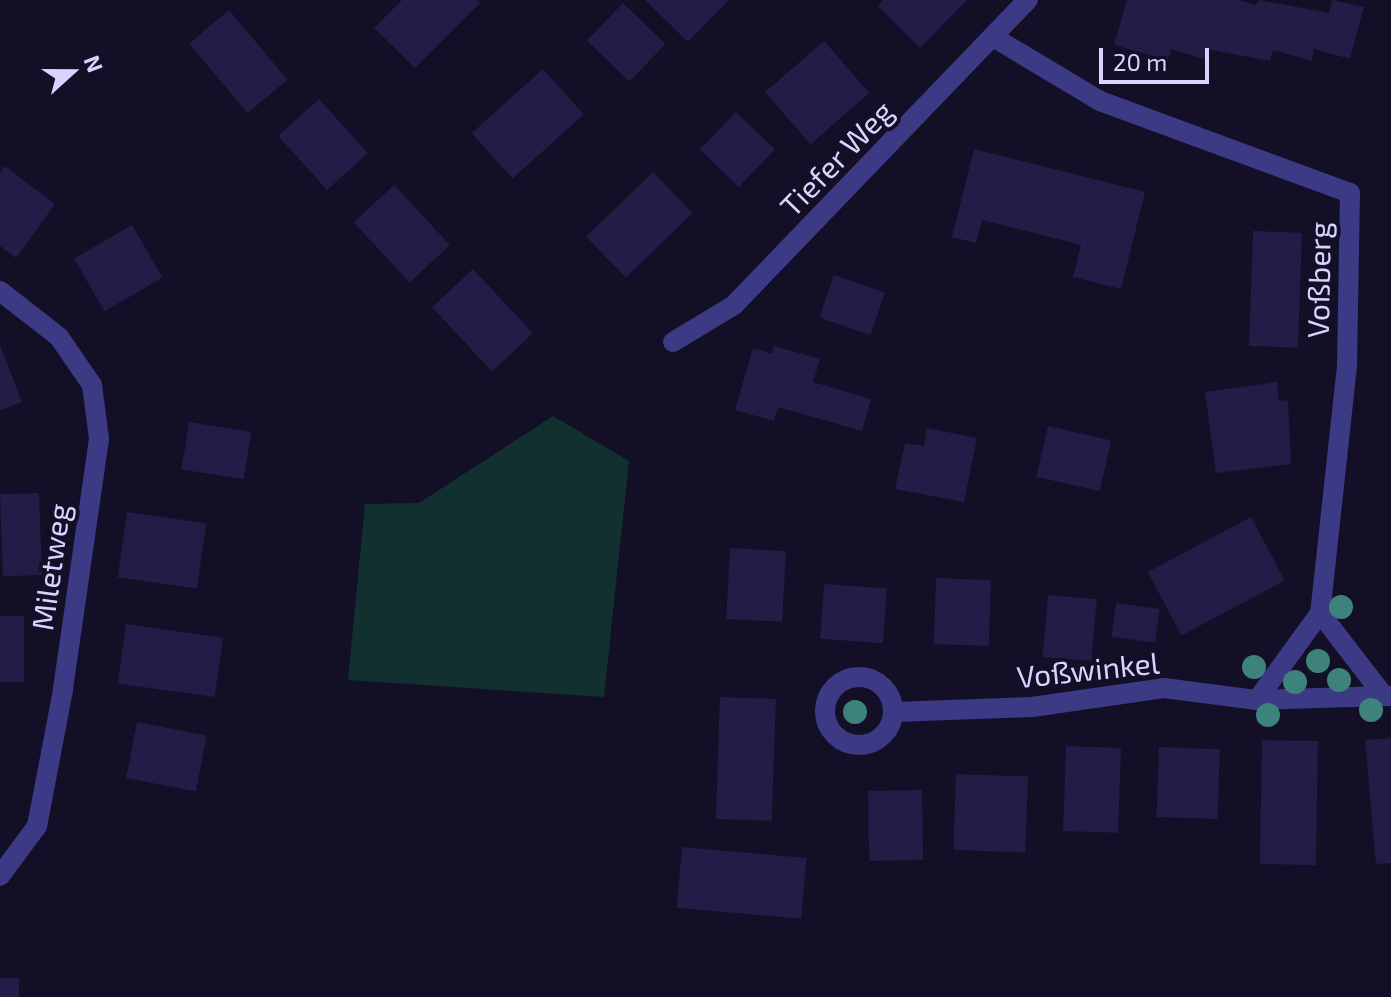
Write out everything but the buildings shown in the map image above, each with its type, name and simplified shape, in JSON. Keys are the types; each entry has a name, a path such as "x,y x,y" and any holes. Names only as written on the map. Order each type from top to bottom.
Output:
{"street":[{"name":"Tiefer Weg","path":"673,342 734,305 1028,0"},
{"name":"Voßberg","path":"993,37 1100,101 1350,193 1347,366 1320,613 1257,700"},
{"name":"Miletweg","path":"0,291 59,337 92,385 99,439 63,690 37,826 0,876"},
{"path":"1320,613 1387,696"},
{"name":"Voßwinkel","path":"894,712 1032,707 1164,688 1257,700 1387,696"}],"green space":[{"path":"553,416 629,461 604,697 348,680 365,504 419,503"}]}
